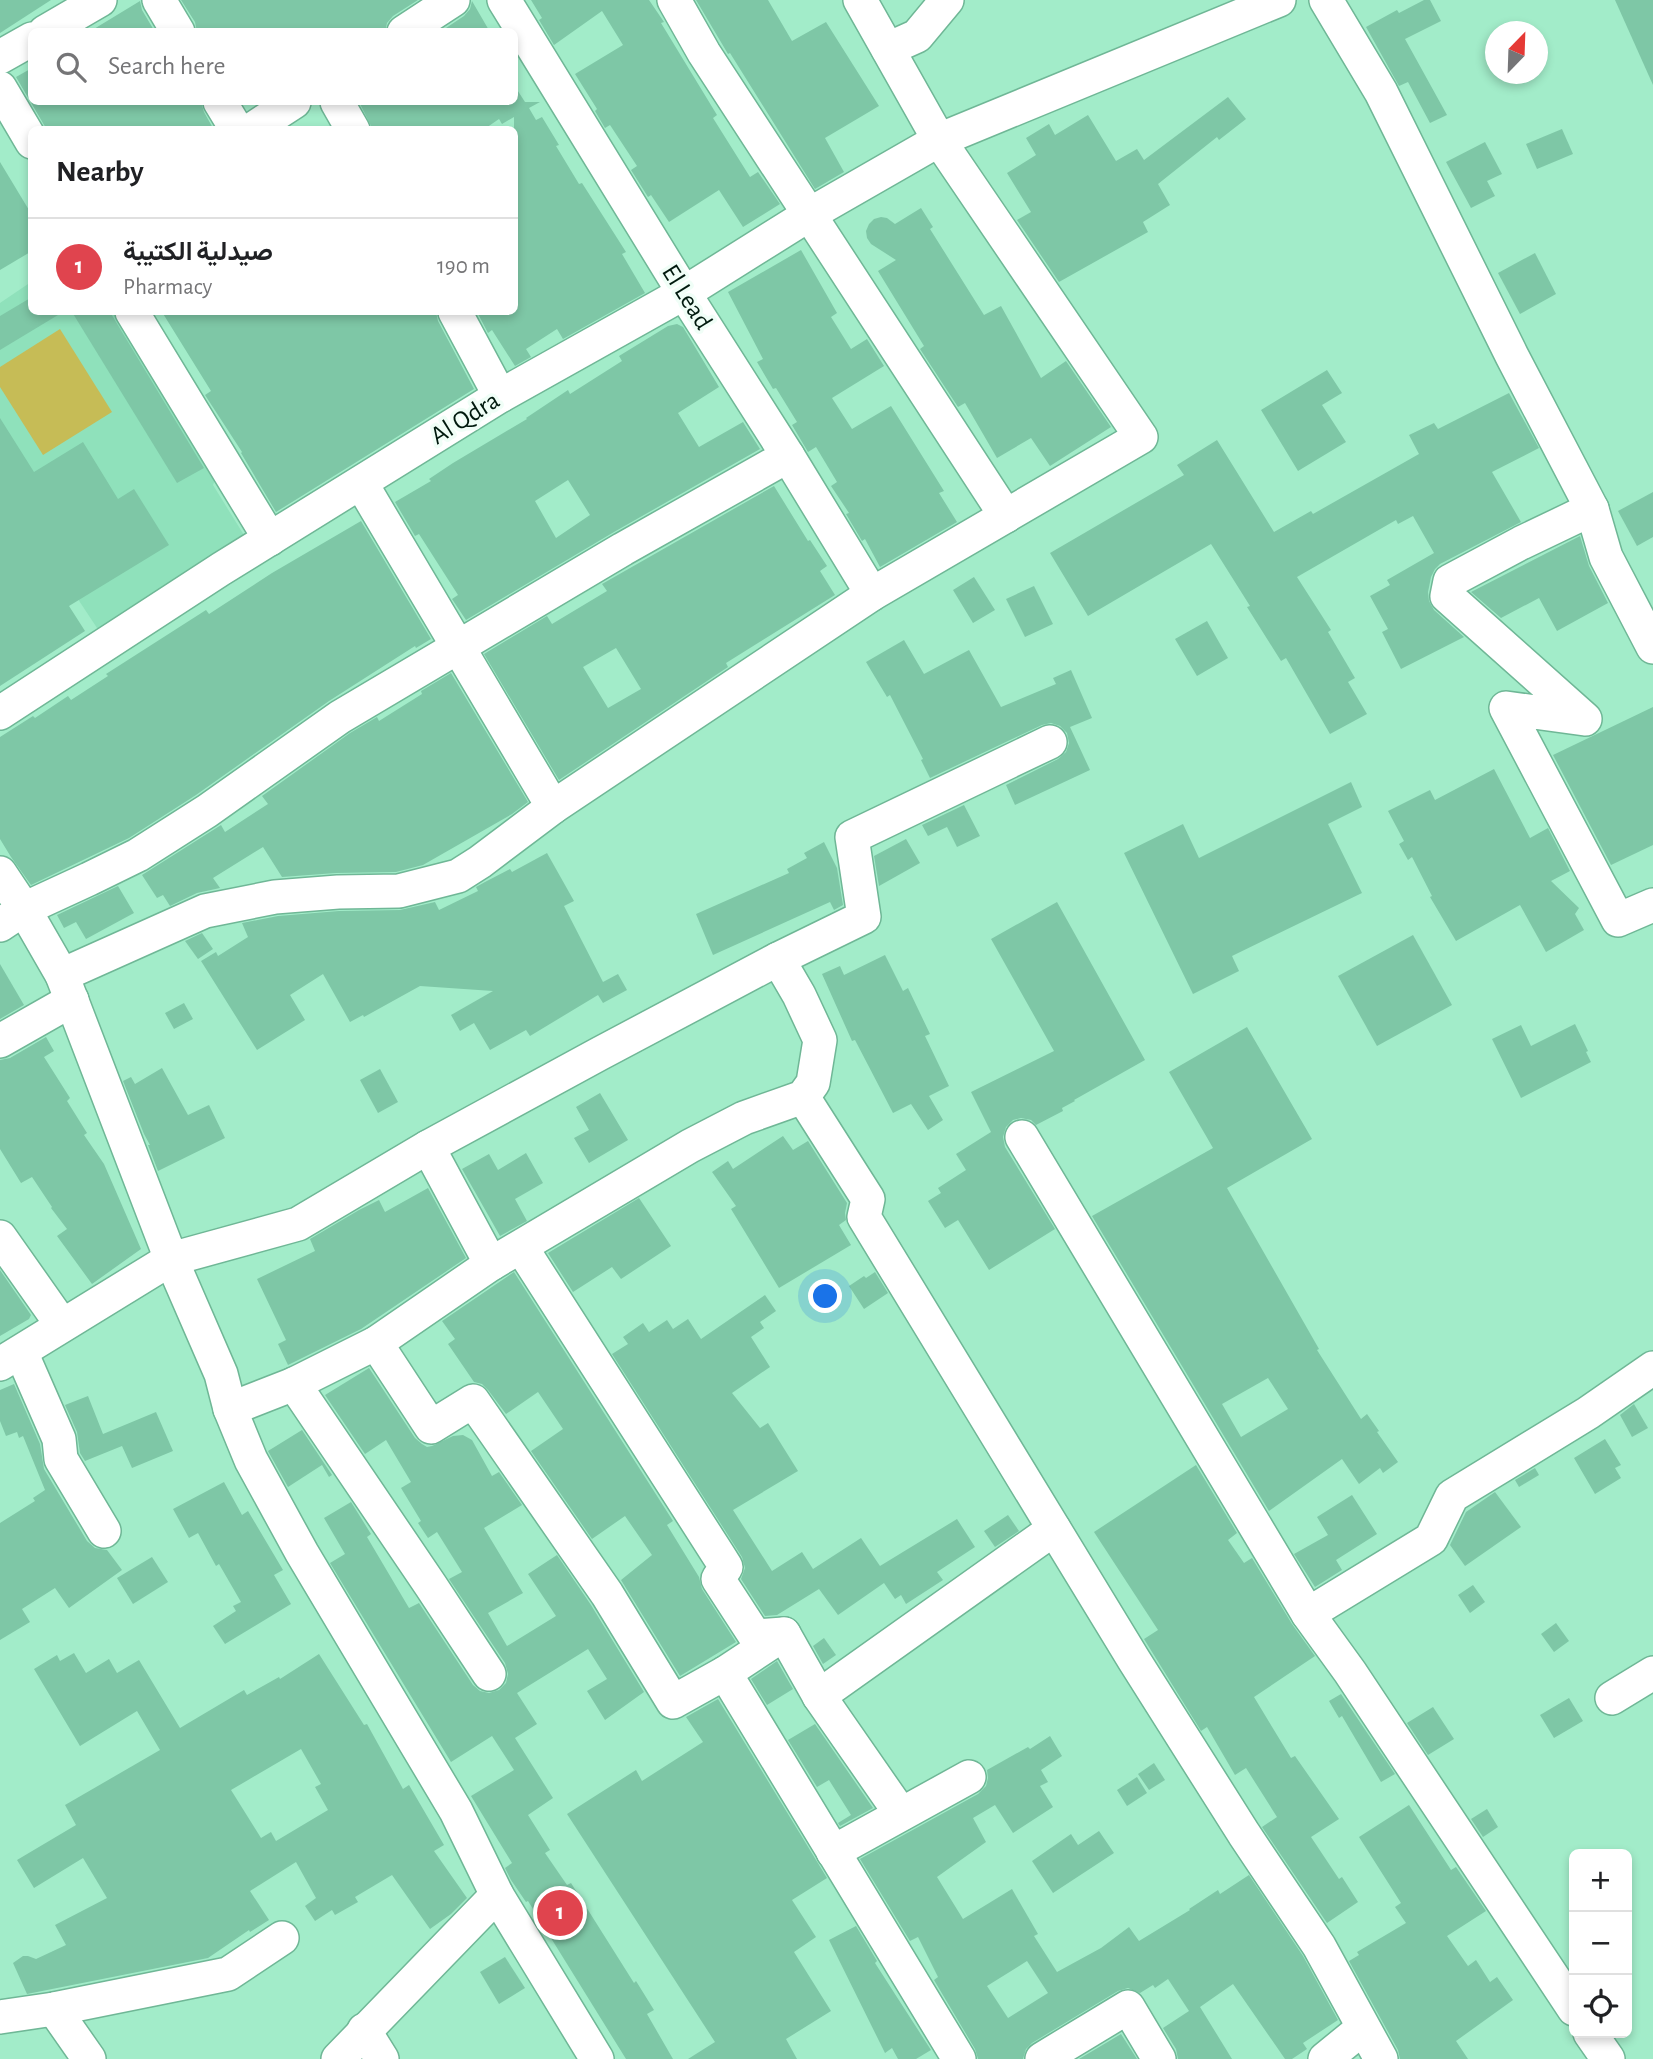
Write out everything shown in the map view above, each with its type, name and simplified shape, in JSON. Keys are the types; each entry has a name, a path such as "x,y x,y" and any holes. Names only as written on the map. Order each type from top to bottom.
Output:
{"street":[{"path":"52,28 100,0"},
{"path":"159,0 176,28"},
{"path":"410,28 453,0"},
{"name":"El Lead","path":"504,0 872,594"},
{"path":"674,0 704,53 1006,516"},
{"path":"0,1041 67,988 205,911 275,897 399,891 457,876 480,862 552,807 872,594 1140,437 939,140 860,0"},
{"path":"888,49 917,36 947,0"},
{"name":"Al Qdra","path":"0,713 270,539 500,396 684,293 810,214 939,140 1279,0"},
{"path":"1326,0 1381,92 1512,356 1592,509 1606,557 1653,646"},
{"path":"0,57 28,41"},
{"path":"0,88 28,135"},
{"path":"222,105 235,126"},
{"path":"257,126 289,105"},
{"path":"339,105 351,126"},
{"path":"134,315 270,539"},
{"path":"457,315 500,396"},
{"path":"12,917 138,855 207,811 314,733 457,647 788,456"},
{"path":"361,483 552,807"},
{"path":"1592,509 1450,581 1447,596 1586,719 1506,708 1618,920 1653,905"},
{"path":"104,1531 61,1459 60,1439 10,1358 171,1259 298,1224 428,1147 778,959 864,917 852,838 1050,742"},
{"path":"0,873 12,917 67,988 171,1259 221,1374 230,1409 251,1460 302,1553 456,1811 497,1895 597,2059"},
{"path":"230,1409 294,1384 376,1343 491,1264 690,1146 744,1118 803,1097 813,1083 820,1040 778,959"},
{"path":"803,1097 868,1199 864,1217 1237,1823 1319,1946 1381,2059"},
{"path":"1021,1137 1308,1614 1350,1672 1569,2001"},
{"path":"428,1147 491,1264"},
{"path":"0,1237 62,1325"},
{"path":"521,1247 726,1567 718,1579 755,1636 784,1634"},
{"path":"376,1343 431,1427 473,1401 607,1594 673,1702 725,1673 784,1634"},
{"path":"1308,1614 1431,1539 1452,1496 1588,1413 1653,1368"},
{"path":"294,1384 489,1674"},
{"path":"819,1696 1054,1529"},
{"path":"784,1634 819,1696 901,1814"},
{"path":"725,1673 959,2059"},
{"path":"1612,1698 1653,1673"},
{"path":"833,1852 969,1777"},
{"path":"338,2059 497,1895"},
{"path":"0,2017 54,2009 228,1974 282,1938"},
{"path":"1042,2059 1128,2007 1159,2059"},
{"path":"54,2009 89,2059"},
{"path":"1325,2059 1363,2028"},
{"path":"364,2030 382,2059"},
{"path":"1593,2038 1608,2059"}],"shaded area":[{"path":"28,284 28,315 117,315 216,477 213,485 247,540 99,631 37,537 0,561 0,303"},
{"path":"60,329 112,412 43,455 0,387 0,367"}],"building":[{"path":"0,0 51,0 0,33"},
{"path":"181,0 418,0 393,16 386,28 196,28"},
{"path":"531,0 649,0 717,115 713,118 750,177 758,172 780,204 743,227 719,190 669,222 651,195 648,197 631,170 637,166 610,125 605,128 595,111 597,109 575,74 623,45 602,11 554,45"},
{"path":"696,0 768,0 792,41 826,22 879,106 825,138 844,172 815,189"},
{"path":"1424,0 1430,0 1441,21 1405,39 1447,115 1430,123 1408,82 1399,86 1366,27 1397,10 1399,13"},
{"path":"1615,0 1653,0 1653,85"},
{"path":"140,1 153,28 96,28"},
{"path":"472,1 488,28 446,28 464,16"},
{"path":"28,70 28,98 16,77"},
{"path":"518,91 525,102 540,102 529,108 536,120 542,117 579,184 582,183 626,252 622,254 645,293 563,339 557,329 526,349 531,357 515,366 492,330 488,333 479,315 518,315 518,126 514,126 514,117 502,124 499,119 489,126 371,126 360,105 518,105"},
{"path":"1228,97 1246,119 1219,140 1217,137 1158,184 1170,205 1143,222 1148,232 1059,282 1017,220 1031,212 1007,173 1036,155 1026,138 1049,124 1055,135 1088,115 1116,161 1137,149 1144,160"},
{"path":"32,105 202,105 212,126 45,126"},
{"path":"1562,129 1573,154 1537,169 1526,144"},
{"path":"1485,142 1502,174 1487,181 1495,196 1471,208 1446,162"},
{"path":"0,162 28,208 28,253 0,270"},
{"path":"921,208 933,227 930,229 984,315 1001,306 1041,378 1066,361 1111,427 1050,466 1031,438 997,458 965,403 958,407 920,349 924,346 878,271 896,260 871,244 867,238 866,231 874,219 887,218 895,224"},
{"path":"801,250 837,313 831,317 851,349 867,339 884,366 832,398 852,429 891,406 944,491 939,493 957,522 880,567 831,486 837,482 816,447 808,452 792,425 797,422 757,362 763,359 728,292"},
{"path":"1535,253 1556,294 1520,314 1498,273"},
{"path":"28,299 28,315 58,315 0,350 0,316"},
{"path":"74,315 112,315 204,468 177,483"},
{"path":"164,315 437,315 474,389 276,512 205,395 211,391"},
{"path":"677,324 683,327 719,387 678,413 699,447 743,422 760,449 466,620 452,599 458,595 419,534 415,536 395,502 568,390 570,394 622,361 619,356 668,326","holes":["568,480 590,515 556,538 535,501"]},
{"path":"1327,370 1342,393 1322,405 1346,442 1298,471 1261,410"},
{"path":"1509,393 1539,448 1492,472 1521,522 1440,564 1431,577 1428,592 1434,610 1464,637 1401,669 1382,632 1388,629 1370,596 1390,585 1387,580 1434,553 1413,516 1398,524 1396,520 1297,577 1331,630 1328,632 1355,678 1348,682 1367,714 1330,734 1286,658 1281,661 1211,544 1088,616 1050,553 1184,475 1177,465 1217,440 1274,532 1311,511 1313,514 1419,454 1409,435 1434,423 1438,429"},
{"path":"0,418 34,472 83,442 118,499 134,489 169,545 69,606 85,631 0,686"},
{"path":"774,486 827,566 820,571 835,595 726,663 728,667 559,780 484,654 547,616 552,624 607,591 602,584","holes":["616,648 641,689 608,708 583,667"]},
{"path":"1653,492 1653,537 1637,546 1618,511"},
{"path":"361,521 431,639 416,648 415,646 329,701 196,795 129,838 31,885 0,839 0,737 68,696 71,700 108,676 106,674 206,610 209,614"},
{"path":"1580,536 1589,566 1608,603 1557,631 1539,598 1501,618 1471,592"},
{"path":"974,577 995,610 973,623 953,590"},
{"path":"1034,586 1053,624 1025,637 1006,599"},
{"path":"1207,621 1228,658 1197,676 1175,639"},
{"path":"904,640 924,674 969,650 1001,707 1056,684 1053,678 1071,670 1092,718 1070,727 1090,770 1015,805 1006,785 1058,759 1066,752 1069,743 1067,733 1060,726 1051,723 930,778 890,695 887,697 866,662"},
{"path":"451,673 528,802 423,865 396,872 282,877 263,847 213,878 220,888 197,893 170,906 163,895 157,898 142,875 221,825 225,832 268,804 262,796 350,733 377,717 379,721"},
{"path":"1653,707 1653,845 1611,865 1553,755"},
{"path":"1494,769 1530,838 1548,828 1570,871 1551,881 1579,908 1575,914 1584,930 1546,952 1520,905 1456,941 1430,897 1432,896 1412,857 1408,860 1399,844 1404,841 1388,811 1430,790 1435,800"},
{"path":"1351,782 1362,807 1328,824 1362,893 1232,956 1239,971 1193,994 1124,853 1183,824 1199,858"},
{"path":"964,805 980,836 957,847 947,827 928,836 922,825"},
{"path":"906,839 920,863 879,886 874,856"},
{"path":"824,842 837,868 843,905 834,910 830,902 713,955 696,914 789,873 787,869 807,858 804,853"},
{"path":"547,853 574,901 564,906 603,982 618,974 627,990 603,1003 598,995 530,1036 526,1030 490,1050 474,1023 460,1031 451,1015 493,991 420,986 350,1022 323,974 290,995 305,1020 257,1050 201,961 216,952 218,956 248,937 242,923 278,916 400,910 435,902 439,910 478,891 476,887 485,882 510,869 512,872"},
{"path":"118,886 134,913 86,939 76,922 64,928 57,915"},
{"path":"1057,902 1145,1060 1036,1125 1031,1120 1021,1118 1013,1120 1006,1127 1003,1137 1005,1147 1055,1229 989,1270 958,1220 945,1228 928,1201 941,1193 938,1188 966,1170 956,1154 991,1132 971,1092 1054,1051 991,939"},
{"path":"202,933 213,949 198,959 185,941"},
{"path":"1413,935 1452,1005 1377,1046 1338,976"},
{"path":"885,955 903,991 908,988 930,1034 925,1036 949,1086 929,1096 943,1120 928,1130 911,1104 893,1113 855,1040 852,1041 822,974 840,966 844,975"},
{"path":"0,964 24,1005 0,1019"},
{"path":"184,1003 193,1019 174,1029 165,1013"},
{"path":"1575,1024 1591,1062 1521,1098 1492,1039 1521,1025 1531,1046"},
{"path":"1247,1027 1312,1139 1227,1188 1319,1349 1317,1350 1361,1419 1367,1414 1398,1462 1383,1473 1380,1468 1359,1484 1342,1459 1269,1511 1092,1216 1213,1148 1169,1072","holes":["1268,1378 1288,1409 1241,1437 1222,1404"]},
{"path":"46,1037 54,1051 44,1057 70,1098 67,1101 87,1133 84,1135 104,1164 141,1249 92,1284 57,1236 67,1229 32,1177 21,1183 0,1149 0,1060 10,1058"},
{"path":"162,1068 188,1115 209,1105 225,1138 158,1171 123,1081 131,1077 135,1084"},
{"path":"380,1069 398,1102 378,1113 360,1080"},
{"path":"600,1093 628,1140 589,1163 574,1138 589,1130 576,1107"},
{"path":"783,1136 793,1150 808,1141 847,1203 846,1220 839,1225 851,1245 779,1288 731,1209 736,1206 712,1172 728,1161 733,1169"},
{"path":"526,1153 543,1183 515,1199 527,1221 500,1236 462,1169 489,1154 498,1170"},
{"path":"428,1188 466,1258 361,1329 288,1365 278,1344 286,1340 257,1279 315,1251 310,1239 359,1210 379,1200 385,1212"},
{"path":"639,1198 671,1246 621,1279 612,1267 573,1292 548,1253"},
{"path":"0,1270 31,1315 29,1319 0,1336"},
{"path":"514,1272 673,1521 667,1525 699,1577 702,1589 736,1642 680,1676 621,1580 652,1555 625,1516 592,1539 531,1451 563,1429 538,1392 506,1414 482,1384 474,1382 448,1344 455,1339 442,1321"},
{"path":"875,1272 888,1293 864,1309 849,1286"},
{"path":"765,1295 776,1311 760,1322 764,1328 751,1337 770,1367 732,1393 760,1428 768,1423 798,1471 733,1510 772,1571 802,1552 813,1569 861,1538 880,1566 957,1519 975,1547 937,1572 943,1580 906,1604 901,1595 895,1599 884,1583 838,1615 819,1589 777,1615 765,1616 741,1579 745,1568 742,1557 612,1354 628,1344 623,1337 643,1323 649,1332 667,1320 673,1329 688,1319 701,1339"},
{"path":"369,1368 415,1438 427,1447 453,1436 463,1435 472,1440 492,1476 499,1472 522,1505 484,1528 523,1593 488,1613 507,1646 556,1616 528,1574 557,1555 644,1692 605,1720 587,1691 607,1679 588,1649 517,1693 537,1724 515,1738 553,1798 528,1815 550,1850 545,1853 567,1885 571,1883 634,1983 636,1981 654,2010 647,2014 673,2059 626,2059 528,1901 526,1902 511,1880 505,1868 512,1863 471,1796 514,1770 492,1736 451,1762 330,1563 345,1554 324,1518 351,1502 371,1534 367,1537 409,1608 419,1603 473,1685 480,1691 489,1693 499,1690 506,1683 508,1674 505,1663 449,1579 462,1572 437,1532 428,1538 418,1523 421,1521 401,1488 411,1482 386,1440 365,1454 325,1395"},
{"path":"14,1384 40,1444 44,1469 87,1541 95,1548 107,1550 122,1570 69,1608 55,1588 22,1609 30,1622 0,1640 0,1523 35,1501 33,1498 45,1490 23,1436 19,1438 17,1432 6,1436 0,1421 0,1390"},
{"path":"88,1396 103,1434 156,1412 173,1451 132,1468 122,1446 85,1461 80,1453 77,1432 65,1405"},
{"path":"1634,1404 1648,1428 1632,1437 1620,1415"},
{"path":"302,1430 332,1475 329,1477 322,1465 288,1487 268,1451"},
{"path":"1605,1439 1621,1465 1615,1468 1621,1478 1595,1494 1574,1458"},
{"path":"1196,1465 1237,1533 1228,1540 1244,1563 1252,1558 1315,1656 1254,1697 1291,1758 1295,1756 1339,1819 1311,1837 1358,1902 1327,1923 1262,1827 1277,1817 1246,1768 1235,1775 1207,1727 1201,1731 1144,1639 1158,1630 1094,1532"},
{"path":"1535,1468 1539,1475 1519,1487 1515,1480"},
{"path":"224,1482 242,1515 248,1511 283,1570 274,1575 291,1604 225,1644 213,1626 236,1611 233,1606 241,1602 219,1564 216,1566 198,1533 189,1538 173,1509"},
{"path":"1495,1492 1521,1527 1465,1566 1450,1545 1466,1512"},
{"path":"1352,1495 1377,1534 1336,1560 1342,1570 1315,1587 1294,1554 1328,1535 1317,1517"},
{"path":"1008,1515 1019,1531 995,1547 984,1531"},
{"path":"152,1557 168,1582 133,1604 117,1578"},
{"path":"1473,1585 1485,1602 1470,1613 1458,1595"},
{"path":"1556,1623 1569,1641 1554,1652 1541,1634"},
{"path":"824,1638 836,1655 823,1664 813,1646"},
{"path":"74,1653 86,1673 109,1659 117,1673 139,1660 180,1728 244,1690 247,1695 279,1677 280,1679 319,1654 364,1725 367,1724 403,1789 409,1785 444,1845 434,1851 467,1898 430,1929 392,1875 355,1897 358,1902 335,1915 332,1910 315,1921 305,1906 316,1898 296,1862 250,1891 269,1920 208,1958 27,1994 13,1963 23,1956 36,1959 66,1945 55,1925 107,1898 83,1858 34,1888 17,1860 76,1825 65,1805 160,1750 137,1711 80,1746 34,1669 57,1655 60,1661","holes":["301,1749 321,1784 315,1787 328,1810 276,1841 271,1832 261,1838 231,1790"]},
{"path":"777,1661 793,1689 767,1705 751,1679"},
{"path":"1341,1694 1395,1774 1381,1782 1342,1716 1339,1718 1329,1701"},
{"path":"1569,1698 1583,1721 1554,1738 1540,1715"},
{"path":"718,1699 827,1878 792,1900 816,1937 794,1952 831,2011 786,2039 797,2059 688,2059 715,2042 567,1814 636,1770 642,1781 703,1742 686,1717"},
{"path":"1433,1707 1454,1739 1428,1755 1407,1723"},
{"path":"815,1724 873,1808 840,1826 838,1823 851,1815 829,1780 817,1787 788,1740"},
{"path":"1050,1736 1062,1756 1041,1770 1048,1782 1040,1786 1053,1807 1013,1833 995,1805 973,1818 986,1842 937,1877 963,1919 1012,1889 1038,1934 1034,1936 1057,1972 1101,1948 1129,1927 1139,1941 1218,1890 1220,1894 1249,1875 1303,1956 1338,2020 1303,2043 1307,2049 1292,2059 1285,2059 1233,1984 1200,2007 1232,2059 1178,2059 1176,2049 1163,2028 1189,2011 1168,1979 1155,1988 1153,1985 1140,1993 1128,1988 1118,1991 1032,2043 1026,2049 1023,2059 978,2059 975,2049 934,1980 938,1977 918,1937 910,1941 860,1859 978,1794 986,1786 987,1770 1028,1747 1030,1749","holes":["1027,1961 1048,1993 1008,2018 987,1986"]},
{"path":"1154,1763 1165,1780 1149,1790 1138,1774"},
{"path":"1137,1777 1147,1793 1127,1806 1117,1790"},
{"path":"1409,1805 1451,1870 1456,1867 1486,1911 1447,1936 1468,1966 1476,1960 1490,1982 1497,1977 1513,2000 1456,2041 1468,2059 1400,2059 1398,2050 1349,1961 1359,1955 1357,1952 1406,1923 1395,1907 1401,1903 1359,1837"},
{"path":"1487,1809 1498,1827 1483,1837 1471,1819"},
{"path":"1099,1831 1114,1853 1053,1893 1032,1861 1071,1834 1078,1845"},
{"path":"856,1926 877,1961 875,1963 931,2050 916,2059 898,2059 892,2048 885,2053 829,1940"},
{"path":"505,1957 525,1988 499,2004 480,1972"},
{"path":"1121,2034 1137,2059 1079,2059"}],"place":[{"name":"صيدلية الكتيبة","path":"560,1913"}]}
